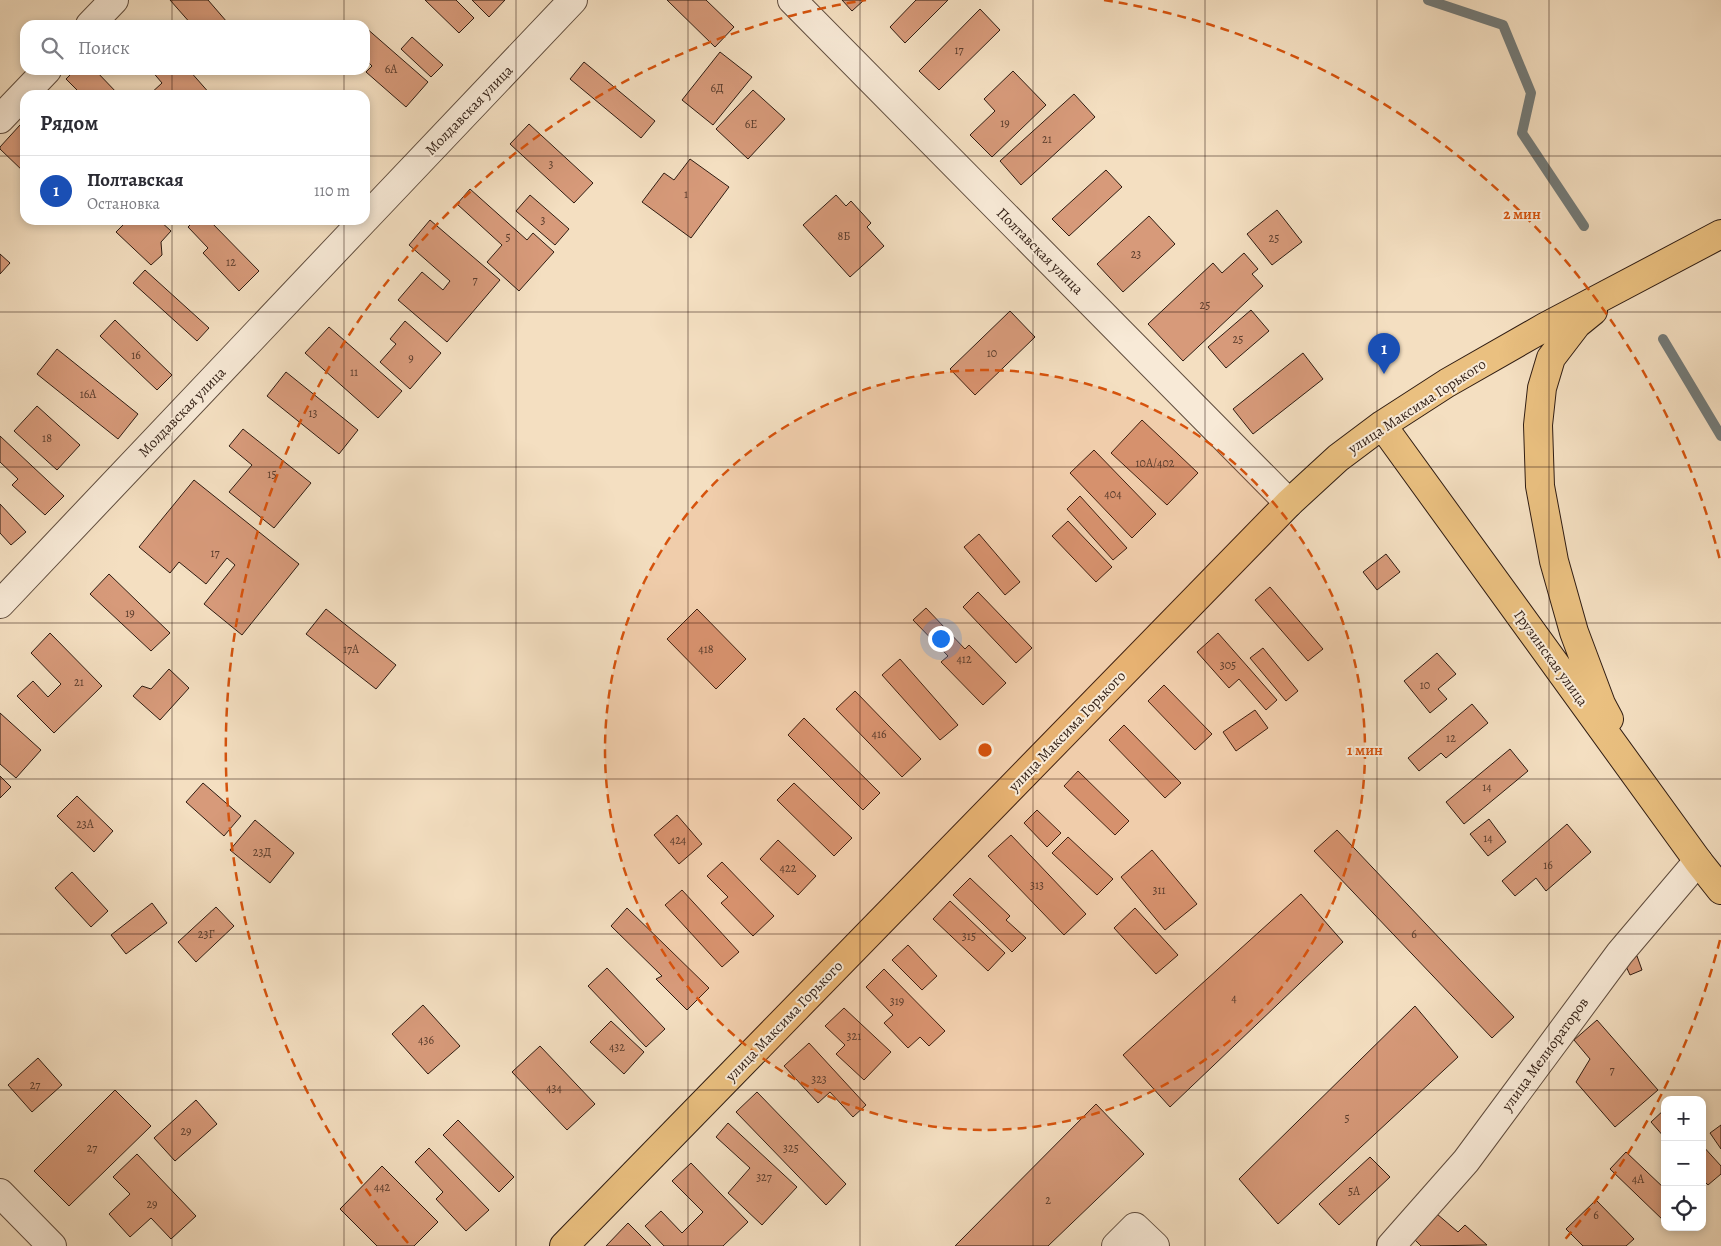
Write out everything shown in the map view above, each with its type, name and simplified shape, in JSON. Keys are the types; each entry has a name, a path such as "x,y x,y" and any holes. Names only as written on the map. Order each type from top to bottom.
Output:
{"main road":[{"path":"1637,776 1601,704 1574,632 1554,561 1540,486 1538,425 1542,388 1551,358 1578,324 1624,285 1721,234"},
{"name":"улица Максима Горького","path":"564,1246 1289,502 1338,458 1382,425 1447,383 1624,285"},
{"name":"Грузинская улица","path":"1382,425 1698,861 1721,890"}],"street":[{"path":"95,20 114,0"},
{"name":"Молдавская улица","path":"370,215 573,0"},
{"name":"Полтавская улица","path":"792,0 1289,502"},
{"path":"28,90 42,75"},
{"path":"0,119 20,98"},
{"name":"Молдавская улица","path":"0,604 360,225"},
{"name":"улица Мелиораторов","path":"1391,1246 1466,1161 1620,953 1698,861"},
{"path":"0,1193 52,1246"},
{"path":"1116,1246 1135,1227 1155,1246"}],"building":[{"path":"170,0 208,0 225,20 188,20"},
{"path":"425,0 456,0 474,18 459,33"},
{"path":"472,0 505,0 489,17"},
{"path":"667,0 706,0 734,27 715,47"},
{"path":"842,0 864,0 852,11"},
{"path":"916,0 948,0 905,43 890,27"},
{"path":"980,9 1000,30 939,90 919,71"},
{"path":"370,31 428,82 406,107 369,75 372,66 370,64"},
{"path":"412,37 443,65 431,77 401,49"},
{"path":"720,52 752,77 713,125 682,100"},
{"path":"584,62 655,121 641,138 570,79"},
{"path":"1013,71 1046,105 992,157 970,135 995,111 984,99"},
{"path":"70,75 100,75 114,90 77,90 66,79"},
{"path":"155,75 193,75 207,90 154,90 162,83"},
{"path":"753,90 785,119 748,159 716,129"},
{"path":"1074,94 1095,117 1021,185 1000,161"},
{"path":"529,124 593,183 574,203 510,144"},
{"path":"20,125 20,168 0,147"},
{"path":"690,159 729,187 691,238 642,202 664,173 674,180"},
{"path":"1106,170 1122,187 1069,236 1052,219"},
{"path":"470,189 527,240 533,233 554,252 519,291 487,262 502,245 457,204"},
{"path":"530,195 569,229 555,245 516,211"},
{"path":"836,195 846,206 851,201 871,223 867,227 884,246 850,277 803,225"},
{"path":"1277,210 1302,242 1272,265 1247,234"},
{"path":"1149,216 1175,244 1123,292 1097,264"},
{"path":"430,220 500,280 447,342 398,300 422,272 443,290 450,281 409,245"},
{"path":"123,225 164,225 171,231 161,242 162,255 151,265 116,232"},
{"path":"190,225 214,225 259,271 239,291 203,253 208,248 188,227"},
{"path":"1244,253 1258,269 1252,274 1263,286 1183,361 1148,324 1213,263 1222,273"},
{"path":"0,254 10,263 0,274"},
{"path":"145,270 209,328 197,341 133,283"},
{"path":"1251,310 1269,331 1226,368 1208,347"},
{"path":"1010,311 1035,337 975,395 950,369"},
{"path":"115,320 172,375 157,390 100,336"},
{"path":"405,321 441,353 410,389 380,362 396,344 390,339"},
{"path":"329,327 402,391 378,418 305,353"},
{"path":"57,349 138,414 118,439 37,374"},
{"path":"1303,353 1323,379 1253,434 1233,409"},
{"path":"286,372 358,430 339,454 267,396"},
{"path":"37,406 80,445 57,470 14,431"},
{"path":"1142,420 1198,473 1167,505 1111,453"},
{"path":"243,429 311,483 274,528 229,492 252,465 229,446"},
{"path":"0,436 64,496 45,515 12,485 18,479 0,462"},
{"path":"1094,450 1156,514 1132,538 1070,473"},
{"path":"194,480 299,564 242,635 204,604 235,565 227,558 206,584 179,562 170,573 139,547"},
{"path":"1080,496 1127,548 1113,560 1067,509"},
{"path":"0,504 26,532 11,545 0,533"},
{"path":"1068,521 1112,567 1096,582 1052,536"},
{"path":"979,534 1020,582 1005,595 964,547"},
{"path":"1386,554 1400,572 1377,590 1363,572"},
{"path":"109,574 170,633 151,651 90,594"},
{"path":"1270,587 1323,649 1308,661 1255,600"},
{"path":"978,592 1032,648 1016,663 963,607"},
{"path":"926,608 965,649 969,645 1006,683 983,705 941,662 948,656 913,620"},
{"path":"326,609 396,665 376,689 306,634"},
{"path":"697,609 746,659 716,689 667,639"},
{"path":"50,633 102,686 54,733 17,696 33,681 48,697 61,684 31,653"},
{"path":"1218,633 1277,700 1266,710 1239,679 1229,688 1197,652"},
{"path":"1263,648 1298,691 1286,701 1250,658"},
{"path":"1437,653 1456,674 1438,689 1447,699 1430,713 1404,681"},
{"path":"900,659 958,725 940,740 882,675"},
{"path":"169,669 189,688 160,720 133,696 142,686 151,689"},
{"path":"1164,685 1212,734 1195,750 1148,701"},
{"path":"855,691 921,759 902,777 836,709"},
{"path":"1472,704 1488,723 1446,758 1441,753 1419,771 1408,758"},
{"path":"1255,710 1268,728 1236,751 1223,732"},
{"path":"0,713 41,750 16,778 0,764"},
{"path":"804,718 880,793 863,810 788,735"},
{"path":"1124,725 1181,783 1165,798 1109,740"},
{"path":"1510,749 1528,771 1464,824 1446,802"},
{"path":"1078,771 1129,821 1115,835 1064,786"},
{"path":"0,776 11,787 0,798"},
{"path":"203,783 241,816 224,836 186,802"},
{"path":"794,783 852,838 834,856 777,800"},
{"path":"77,796 113,831 94,852 57,816"},
{"path":"1037,810 1061,833 1047,847 1024,823"},
{"path":"677,815 702,844 679,864 654,835"},
{"path":"1489,819 1506,842 1488,856 1470,834"},
{"path":"255,820 294,853 270,883 230,850"},
{"path":"1567,824 1591,852 1546,891 1536,878 1515,896 1502,881"},
{"path":"1337,830 1514,1017 1492,1038 1314,851"},
{"path":"1011,835 1086,914 1064,935 988,856"},
{"path":"1068,837 1113,879 1097,895 1052,853"},
{"path":"778,840 816,876 798,895 760,859"},
{"path":"1152,850 1197,904 1165,930 1121,877"},
{"path":"722,862 774,916 753,936 721,903 728,897 707,876"},
{"path":"72,872 108,911 91,927 55,888"},
{"path":"970,878 1010,916 1006,920 1026,938 1012,952 953,895"},
{"path":"682,890 739,952 722,967 665,905"},
{"path":"1301,894 1343,942 1170,1107 1123,1055"},
{"path":"950,901 1005,953 988,971 933,919"},
{"path":"152,903 167,923 126,954 111,935"},
{"path":"216,907 234,926 196,962 178,942"},
{"path":"627,908 709,988 687,1010 656,979 662,976 611,926"},
{"path":"1135,908 1178,955 1156,974 1114,928"},
{"path":"908,945 937,976 922,990 892,960"},
{"path":"1637,956 1642,970 1630,975 1624,962"},
{"path":"607,968 665,1029 646,1047 588,986"},
{"path":"884,969 945,1031 929,1046 920,1037 908,1048 884,1023 893,1015 866,987"},
{"path":"423,1005 460,1046 428,1074 392,1034"},
{"path":"1415,1006 1458,1057 1278,1224 1239,1179"},
{"path":"844,1008 891,1052 864,1080 836,1054 845,1045 825,1026"},
{"path":"1597,1020 1658,1090 1615,1127 1576,1082 1590,1059 1574,1040"},
{"path":"611,1021 644,1052 624,1074 590,1042"},
{"path":"809,1043 866,1105 853,1117 830,1092 818,1103 784,1066"},
{"path":"540,1046 595,1104 567,1130 512,1072"},
{"path":"38,1058 62,1085 32,1112 8,1085"},
{"path":"115,1090 151,1126 69,1206 34,1171"},
{"path":"757,1092 846,1184 826,1205 736,1112"},
{"path":"196,1100 217,1124 175,1161 154,1138"},
{"path":"1096,1104 1144,1154 1048,1246 955,1246"},
{"path":"1661,1113 1661,1133 1651,1122"},
{"path":"458,1120 514,1177 499,1192 443,1135"},
{"path":"728,1123 797,1187 762,1225 728,1193 750,1168 716,1137"},
{"path":"1721,1125 1721,1149 1710,1133"},
{"path":"429,1148 489,1210 466,1231 436,1199 443,1192 415,1162"},
{"path":"1706,1149 1721,1166 1721,1174 1708,1185 1706,1183"},
{"path":"1626,1152 1661,1185 1661,1218 1610,1169"},
{"path":"137,1154 196,1216 171,1239 151,1218 130,1237 109,1214 130,1194 113,1177"},
{"path":"1370,1157 1390,1177 1339,1225 1319,1204"},
{"path":"691,1163 748,1222 723,1246 664,1246 645,1226 661,1211 682,1233 703,1212 672,1181"},
{"path":"382,1166 438,1222 414,1246 377,1246 340,1209"},
{"path":"1596,1200 1634,1239 1626,1246 1583,1246 1566,1229"},
{"path":"1437,1214 1458,1232 1465,1225 1487,1245 1421,1246 1415,1240"},
{"path":"628,1223 651,1246 606,1246"}],"waterway":[{"path":"1428,0 1503,25 1531,93 1522,133 1584,226"},
{"path":"1663,339 1721,436"}],"place":[{"name":"Полтавская","path":"1384,374"}]}
